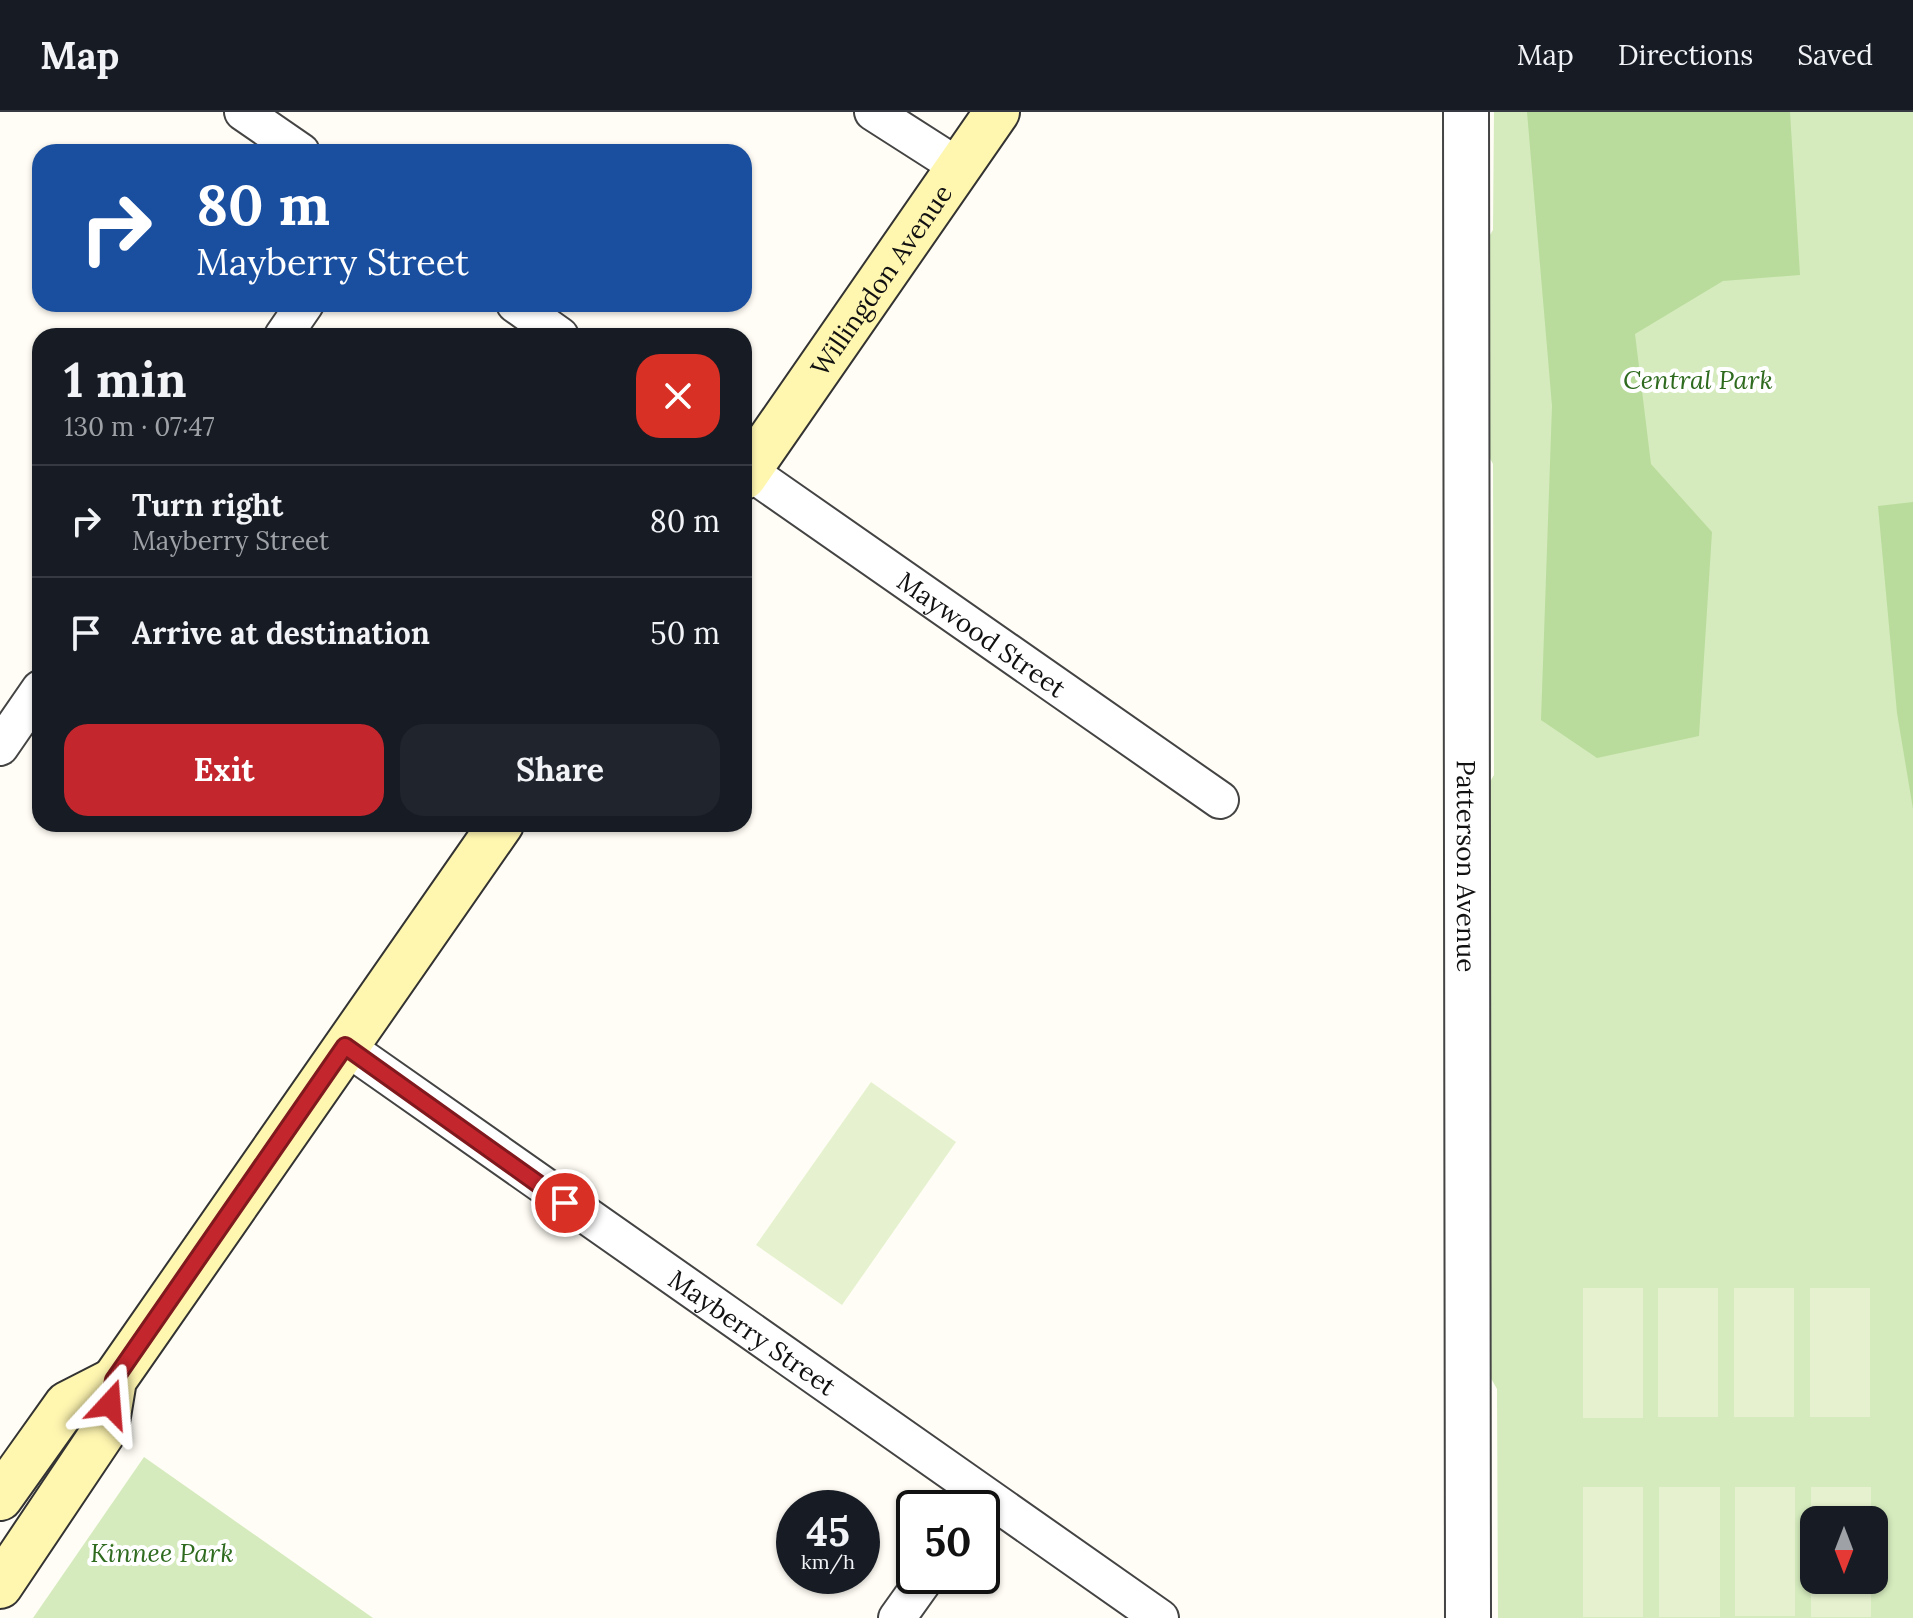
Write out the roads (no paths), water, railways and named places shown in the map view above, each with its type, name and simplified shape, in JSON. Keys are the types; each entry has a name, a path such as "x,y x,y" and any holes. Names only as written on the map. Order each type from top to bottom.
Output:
{"main road":[{"path":"959,167 997,112"},
{"name":"Willingdon Avenue","path":"752,462 959,167"},
{"path":"0,1586 106,1428 114,1380 495,832"},
{"path":"0,1498 67,1404 114,1380"}],"street":[{"path":"243,112 289,144"},
{"name":"Willingdon Avenue","path":"873,112 959,167"},
{"name":"Patterson Avenue","path":"1466,112 1468,1618"},
{"path":"526,312 549,328"},
{"name":"Maywood Street","path":"752,477 1220,800"},
{"path":"0,747 32,701"},
{"name":"Mayberry Street","path":"345,1046 962,1490"},
{"name":"Mayberry Street","path":"1000,1515 1160,1618"},
{"path":"897,1618 914,1594"}],"park label":[{"name":"Central Park","path":"1698,379"},
{"name":"Kinnee Park","path":"162,1552"}]}
